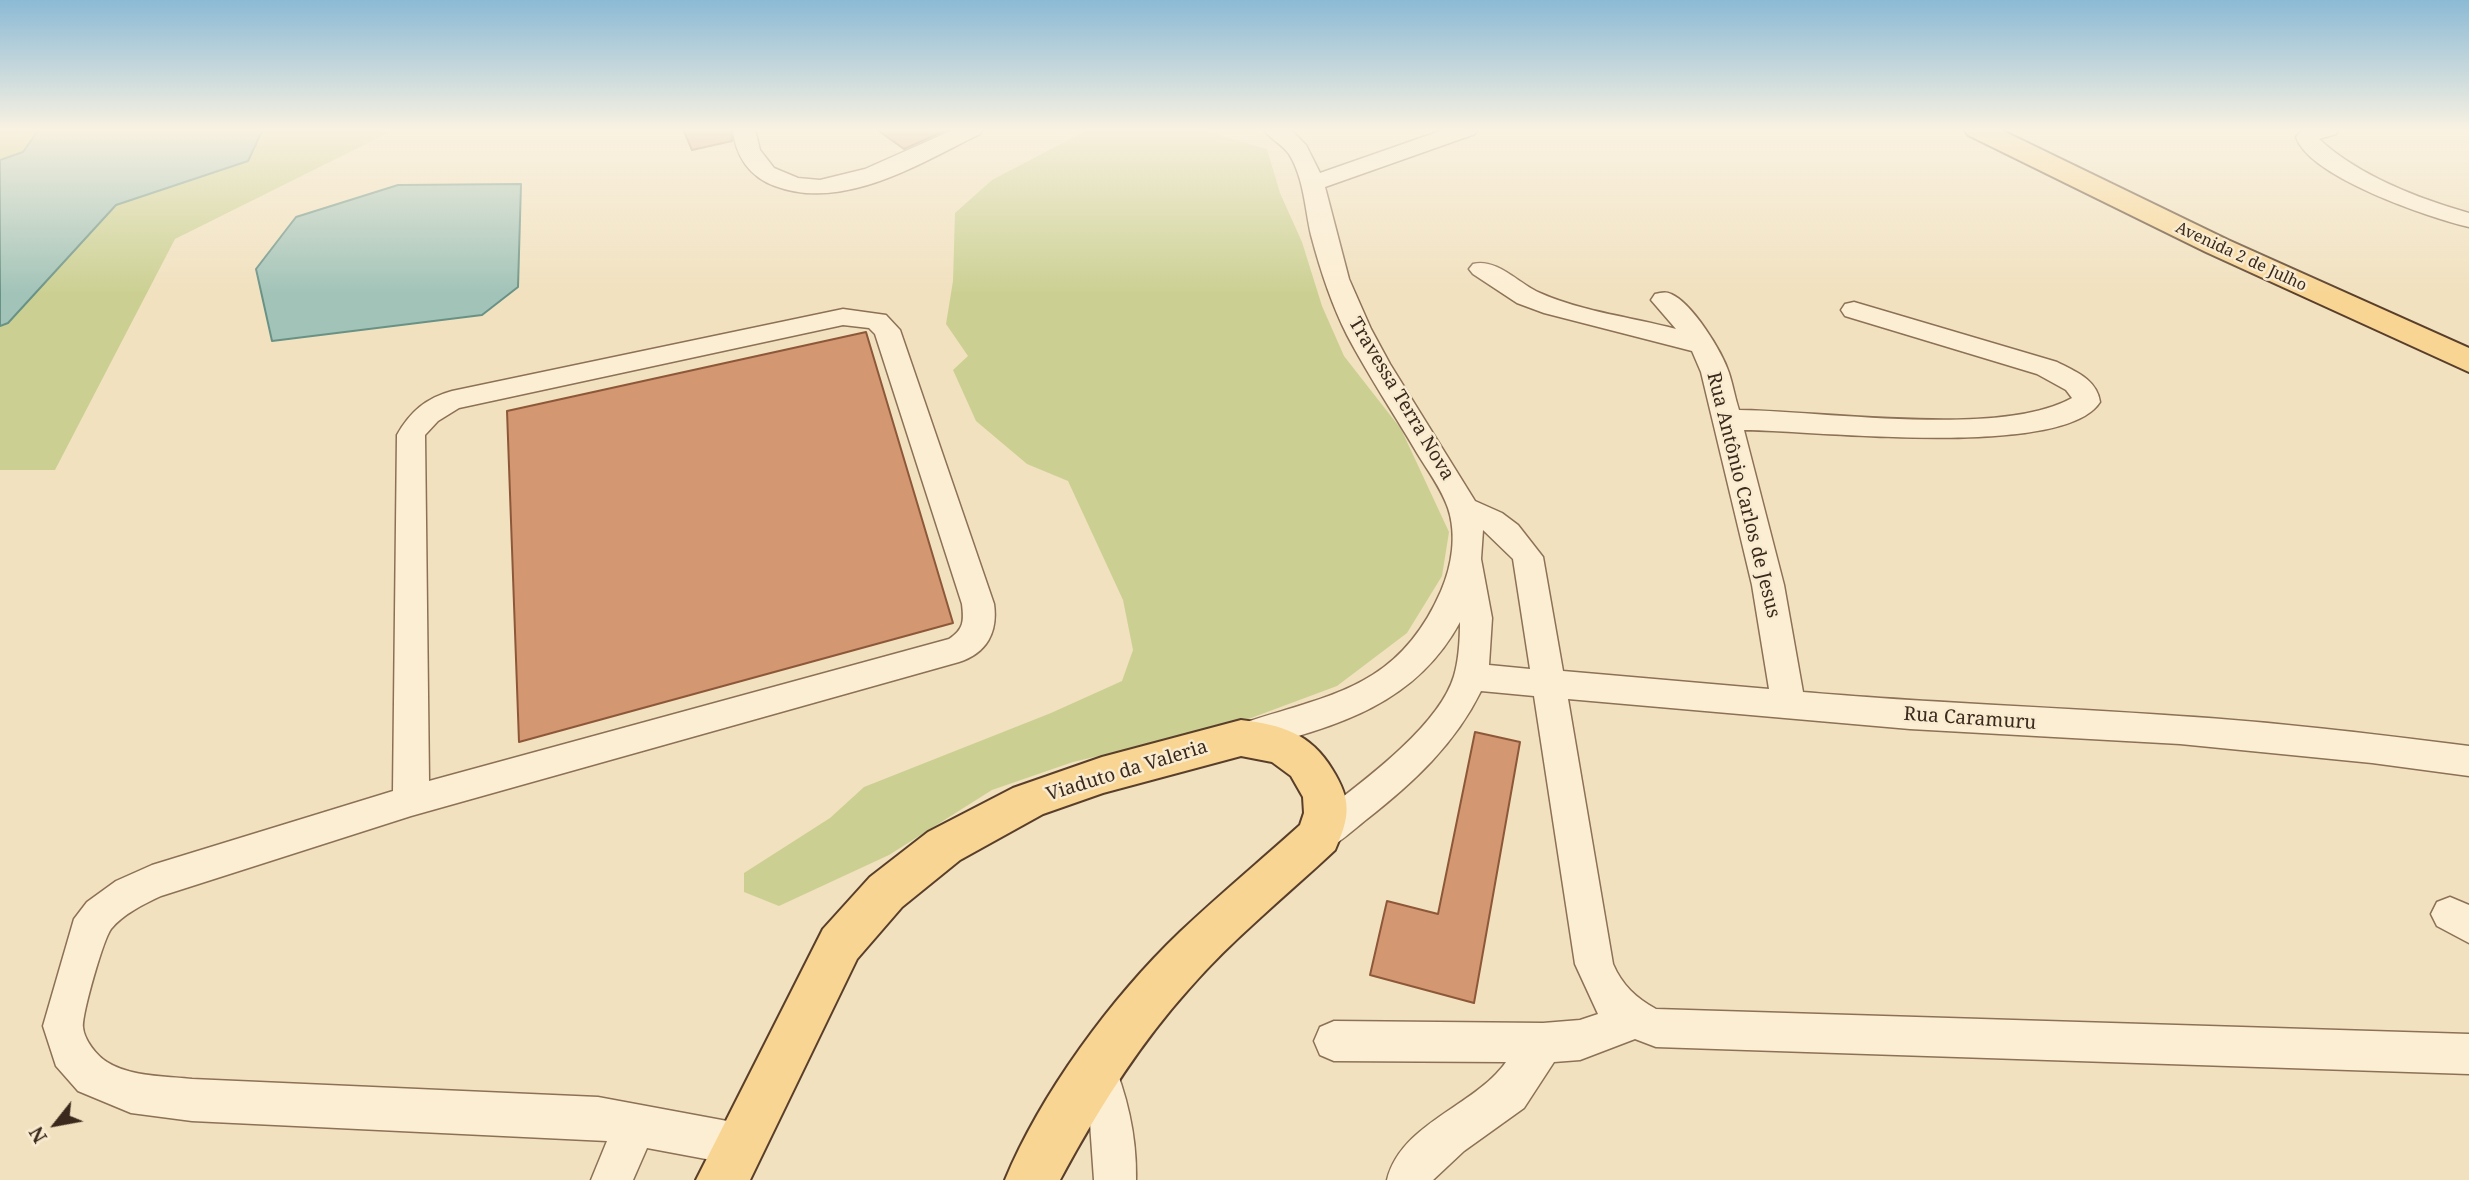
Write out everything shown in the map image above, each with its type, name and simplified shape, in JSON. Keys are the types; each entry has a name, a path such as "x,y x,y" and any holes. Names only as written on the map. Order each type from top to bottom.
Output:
{"main road":[{"name":"Avenida 2 de Julho","path":"2090,184 2217,246 2469,361"},
{"name":"Avenida 2 de Julho","path":"2123,184 2469,342"},
{"name":"Viaduto da Valeria","path":"730,1162 840,944 886,892 944,846 1028,801 1102,775 1241,738 1265,741 1287,749 1306,763 1325,795 1326,813 1319,836"},
{"path":"1031,1180 1096,1068 1143,1009 1195,948 1319,836"}],"street":[{"path":"784,184 807,187 836,184"},
{"name":"Travessa Terra Nova","path":"1311,184 1329,259 1364,343 1451,483 1463,508 1469,535 1467,561"},
{"path":"2373,184 2430,208 2469,220"},
{"path":"1482,269 1530,299 1546,305 1650,329 1702,345"},
{"name":"Rua Antônio Carlos de Jesus","path":"1664,300 1677,312 1702,345 1715,372 1768,585 1789,706"},
{"path":"1725,420 1929,429 2041,421 2069,414 2086,402 2085,394 2076,384 2047,368 1854,310"},
{"path":"411,801 411,435 418,422 432,410 452,400 843,317 877,321 887,330 978,604 981,623 973,640 959,649 411,801 152,882 129,893 100,914 87,932 63,1026 70,1052 92,1077 131,1091 192,1100 598,1118 635,1125 730,1162"},
{"path":"1463,508 1496,523 1520,545 1528,557 1594,964 1602,986 1614,1006 1634,1020 1656,1028 2469,1054"},
{"path":"1319,836 1385,784 1427,741 1452,710 1471,677 1478,621 1467,561"},
{"path":"1241,738 1329,714 1359,702 1382,687 1410,665 1434,635 1452,605 1467,561"},
{"name":"Rua Caramuru","path":"1471,677 1789,706 2180,730 2372,748 2469,761"},
{"path":"1334,1041 1543,1043 1580,1040 1634,1020"},
{"path":"1408,1180 1410,1172 1449,1136 1510,1093 1543,1043"},
{"path":"1096,1068 1108,1101 1114,1132 1115,1180"},
{"path":"612,1180 635,1125"}],"green space":[{"path":"0,184 285,184 175,239 55,470 0,470"},
{"path":"987,184 1277,184 1302,242 1322,306 1344,356 1401,429 1449,532 1442,576 1407,633 1337,686 1235,724 1073,762 992,790 889,855 779,906 744,892 744,873 830,818 864,787 1051,713 1122,681 1133,650 1123,600 1068,481 1027,464 976,421 953,370 968,356 946,324 953,281 955,213"}],"water":[{"path":"0,184 179,184 116,205 8,323 0,326"},
{"path":"521,184 518,287 482,315 272,341 256,269 296,217 398,185"}],"building":[{"path":"866,332 953,623 519,742 507,411"},
{"path":"1475,732 1520,742 1474,1003 1370,975 1387,901 1438,914"}]}
